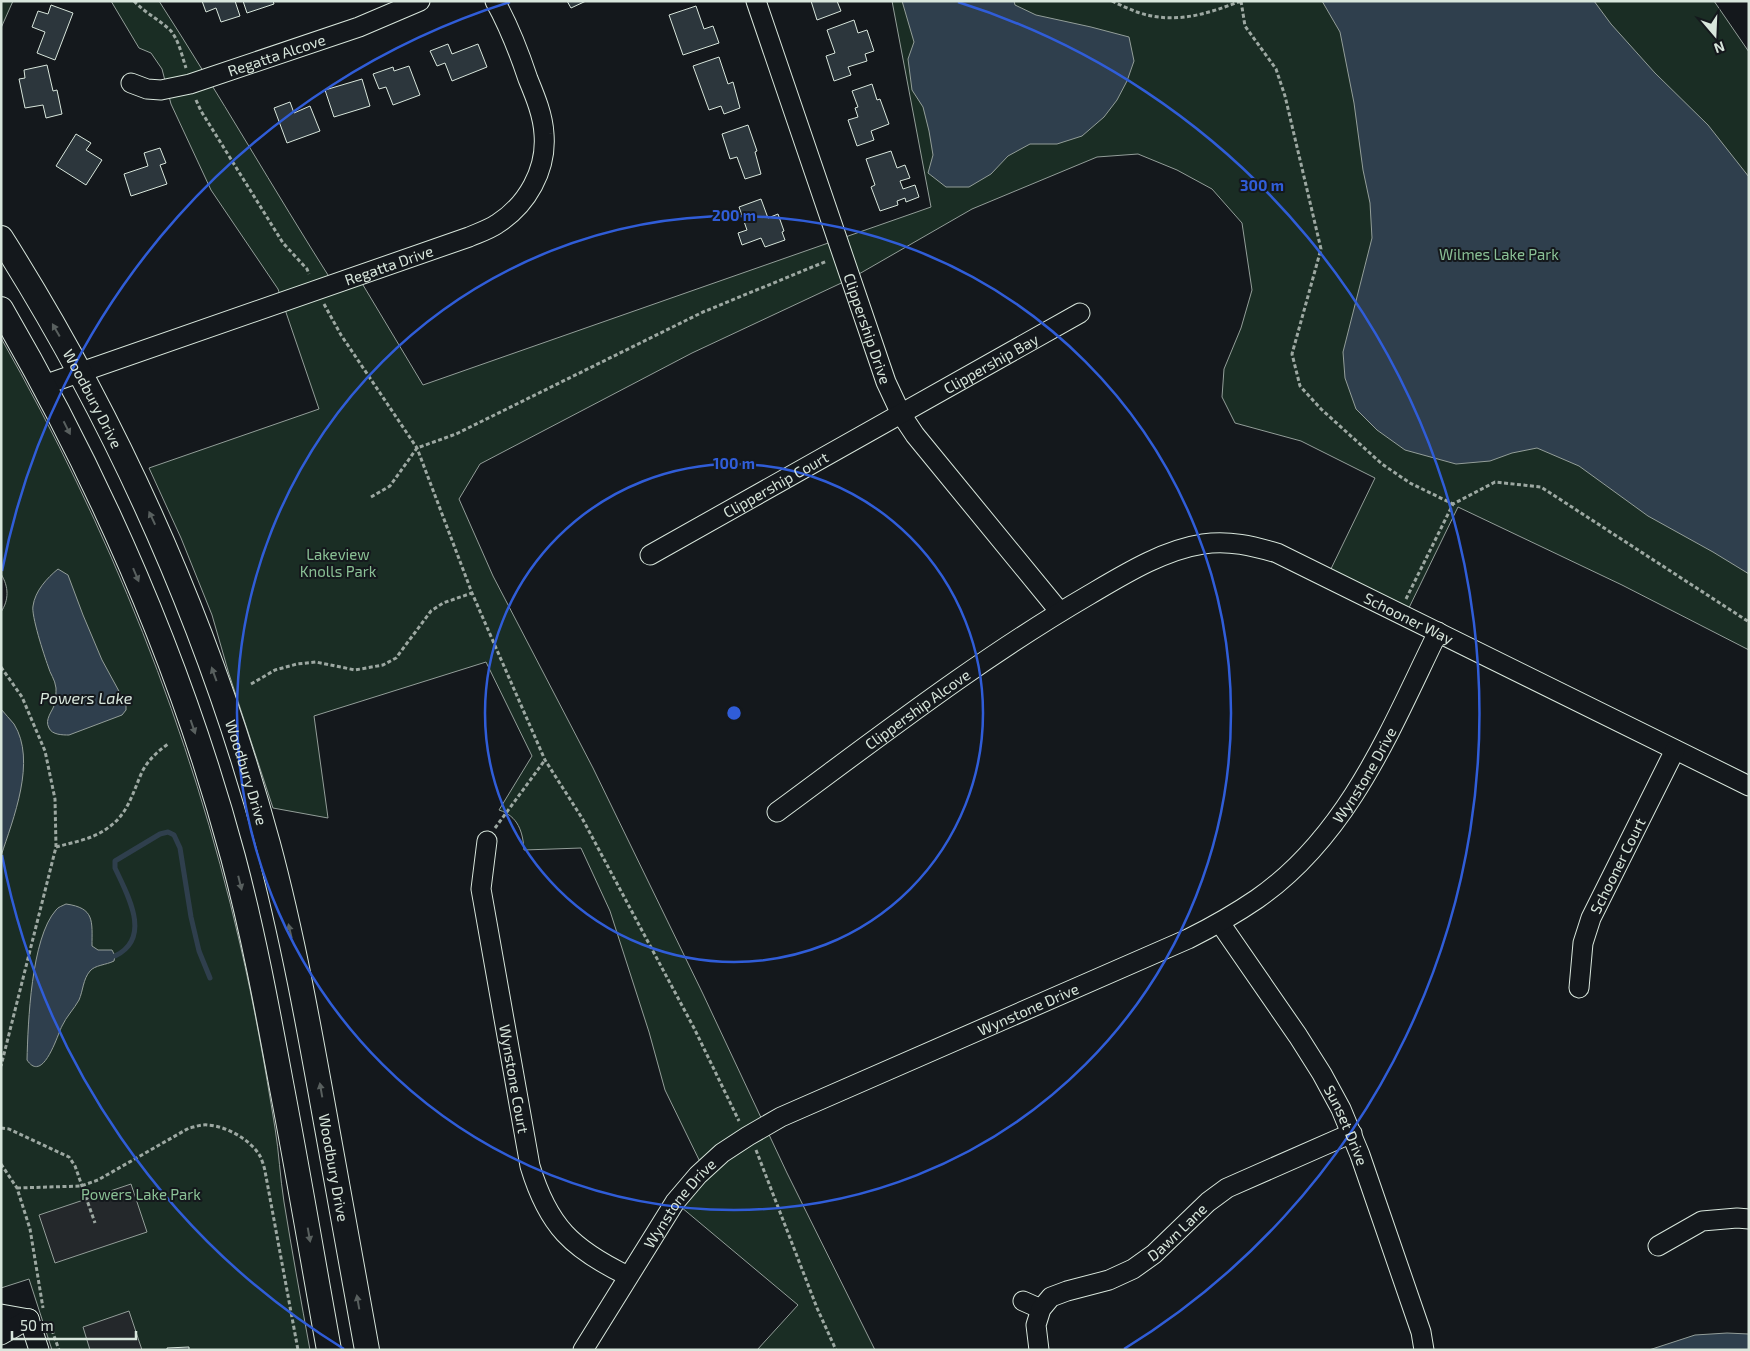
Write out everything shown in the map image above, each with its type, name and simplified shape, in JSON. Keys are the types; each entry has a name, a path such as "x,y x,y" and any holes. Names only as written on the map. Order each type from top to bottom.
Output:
{"main road":[{"name":"Woodbury Drive","path":"1,238 80,373 124,457 184,595 224,701 253,790 278,881 295,954 367,1350"},
{"path":"1,309 44,385 104,503 145,597 188,712 223,821 244,901 267,1002 329,1350"}],"street":[{"name":"Regatta Alcove","path":"131,83 147,89 161,90 190,84 359,27 420,1"},
{"name":"Regatta Drive","path":"44,385 469,237 497,224 520,206 536,181 543,157 544,134 540,111 519,52 495,1"},
{"name":"Clippership Drive","path":"756,1 844,254 886,382 901,414 915,435 1060,612"},
{"name":"Clippership Bay","path":"901,414 1080,313"},
{"name":"Clippership Court","path":"650,555 901,414"},
{"name":"Schooner Way","path":"1060,612 1142,565 1202,544 1226,543 1251,546 1277,554 1749,786"},
{"name":"Clippership Alcove","path":"777,812 964,675 1060,612"},
{"name":"Wynstone Drive","path":"583,1350 675,1202 698,1175 722,1154 748,1136 781,1117 1188,939 1220,923 1258,898 1288,874 1315,847 1336,822 1372,765 1438,632"},
{"name":"Schooner Court","path":"1579,988 1583,943 1591,918 1675,750"},
{"name":"Wynstone Court","path":"486,841 481,889 530,1166 537,1189 549,1214 565,1235 582,1250 628,1276"},
{"name":"Sunset Drive","path":"1220,923 1322,1074 1352,1133 1421,1332 1424,1350"},
{"name":"Dawn Lane","path":"1041,1309 1051,1297 1109,1280 1133,1269 1154,1254 1208,1202 1227,1188 1352,1133"},
{"path":"1658,1246 1702,1221 1737,1218 1749,1219"},
{"path":"1023,1301 1041,1309 1036,1325 1039,1350"},
{"path":"1,1314 29,1319"},
{"path":"1,1335 29,1319"},
{"path":"29,1319 39,1350"}],"path":[{"path":"134,1 140,8 171,32 180,48 187,70"},
{"path":"1112,1 1139,13 1180,18 1206,15 1241,1 1245,26 1276,69 1285,96 1321,249 1292,354 1300,386 1321,409 1382,464 1410,482 1453,504"},
{"path":"195,98 201,111 283,243 302,263 310,276"},
{"path":"371,497 390,486 417,448 456,434 703,312 844,254"},
{"path":"323,302 329,316 417,448 472,593 545,760 591,835 694,1028 741,1124"},
{"path":"1398,613 1453,504 1495,482 1541,487 1749,622"},
{"path":"251,684 275,670 297,664 316,662 355,670 383,665 396,658 405,648 431,611 443,603 472,593"},
{"path":"1,667 22,697 45,751 55,799 56,847 1,1066"},
{"path":"56,847 97,835 110,827 122,815 130,803 142,771 151,758 168,744"},
{"path":"486,841 545,760"},
{"path":"17,1188 81,1186 98,1180 189,1128 205,1124 219,1126 250,1145 260,1156 269,1187 298,1350"},
{"path":"1,1128 9,1129 69,1157 75,1166 95,1223"},
{"path":"756,1149 820,1315 836,1350"},
{"path":"1,1164 17,1188 32,1234 41,1299"},
{"path":"54,1333 60,1350"}],"green space":[{"path":"1,1 13,1 1,28"},
{"name":"Wilmes Lake Park","path":"111,1 159,1 333,283 357,275 423,385 931,207 892,1 1714,1 1749,52 1749,650 1622,585 1458,507 1405,616 1327,577 1375,478 1301,441 1235,423 1222,397 1224,369 1241,328 1252,290 1242,223 1212,189 1177,170 1138,154 1097,157 972,209 852,278 692,353 480,464 459,499 493,576 593,768 703,994 787,1173 875,1350 757,1350 798,1305 675,1202 704,1170 665,1090 649,1032 610,911 581,848 524,850 521,831 515,821 511,816 499,810 532,756 486,662 314,716 328,818 273,808 229,674 212,615 181,538 149,468 319,409 278,289 211,190 171,104 162,69 151,53 139,48"},
{"name":"Powers Lake Park","path":"1,338 77,483 111,557 143,632 197,786 220,865 255,1012 275,1128 284,1202 310,1350 52,1350 29,1279 1,1288 1,612 6,603 7,593 6,584 1,574"}],"shaded area":[{"path":"131,1184 147,1232 55,1263 39,1215"},
{"path":"129,1311 142,1350 90,1350 83,1327"}],"water":[{"path":"902,1 1014,1 1015,5 1036,15 1129,37 1134,61 1127,81 1117,100 1104,117 1082,136 1057,144 1030,144 1008,156 991,174 969,187 946,187 928,173 933,155 923,107 912,90 908,59 914,42"},
{"path":"1322,1 1594,1 1611,24 1655,73 1708,125 1749,177 1749,574 1648,516 1579,466 1537,448 1512,453 1490,461 1456,464 1405,450 1377,430 1356,409 1345,378 1343,352 1372,238 1370,203 1363,170 1354,103 1340,32"},
{"name":"Powers Lake","path":"58,569 68,575 102,660 126,704 126,710 122,715 69,735 55,733 50,730 48,725 48,718 55,703 56,688 41,645 33,611 34,600 39,590"},
{"name":"Powers Lake","path":"1,709 14,724 21,739 23,772 21,790 1,856"},
{"path":"66,904 87,912 92,929 92,946 98,950 112,950 115,956 114,961 95,967 90,971 79,1000 64,1023 49,1056 39,1066 33,1066 27,1060 28,1025 36,960 48,923 57,909"},
{"path":"1749,1334 1749,1350 1649,1350 1695,1335"}],"building":[{"path":"202,1 235,1 240,16 221,22 216,8 206,12"},
{"path":"243,1 273,1 274,4 247,13"},
{"path":"567,1 586,1 571,8"},
{"path":"811,1 837,1 841,11 817,20"},
{"path":"51,5 73,13 55,60 37,53 45,32 32,27 38,11 48,14"},
{"path":"696,6 704,29 713,26 719,43 683,55 669,15"},
{"path":"854,20 858,33 867,30 874,51 865,54 867,61 848,67 851,75 834,81 826,56 835,53 827,30"},
{"path":"448,44 452,54 478,44 487,67 452,81 445,63 437,66 430,51"},
{"path":"719,57 728,84 733,82 740,108 724,114 721,106 709,110 693,66"},
{"path":"47,65 53,91 57,90 62,114 46,118 43,105 25,108 19,79 25,78 24,70"},
{"path":"409,66 420,95 393,105 386,87 379,89 373,74 393,67 394,71"},
{"path":"362,79 370,106 334,117 325,90"},
{"path":"872,84 877,100 880,99 889,124 871,131 874,140 857,146 848,120 858,117 855,108 858,107 852,91"},
{"path":"290,102 294,113 310,106 320,131 287,143 274,108"},
{"path":"748,125 757,151 755,152 761,174 745,179 737,157 730,159 722,134"},
{"path":"76,134 91,143 86,150 102,160 86,185 56,166"},
{"path":"160,148 166,163 160,165 167,184 131,196 124,174 148,166 144,153"},
{"path":"891,151 897,168 905,165 910,178 900,181 903,189 915,185 919,197 906,202 905,198 897,201 898,205 880,211 871,187 875,185 866,159"},
{"path":"761,199 768,218 778,214 785,240 765,247 761,238 742,245 738,233 747,230 739,207"},
{"path":"189,1347 189,1350 167,1350 167,1348"}],"waterway":[{"path":"115,956 126,948 133,938 135,927 134,915 115,868 115,861 160,834 168,832 174,835 180,848 191,917 199,951 210,978"}],"park label":[{"name":"Lakeview Knolls Park","path":"338,562"}]}
